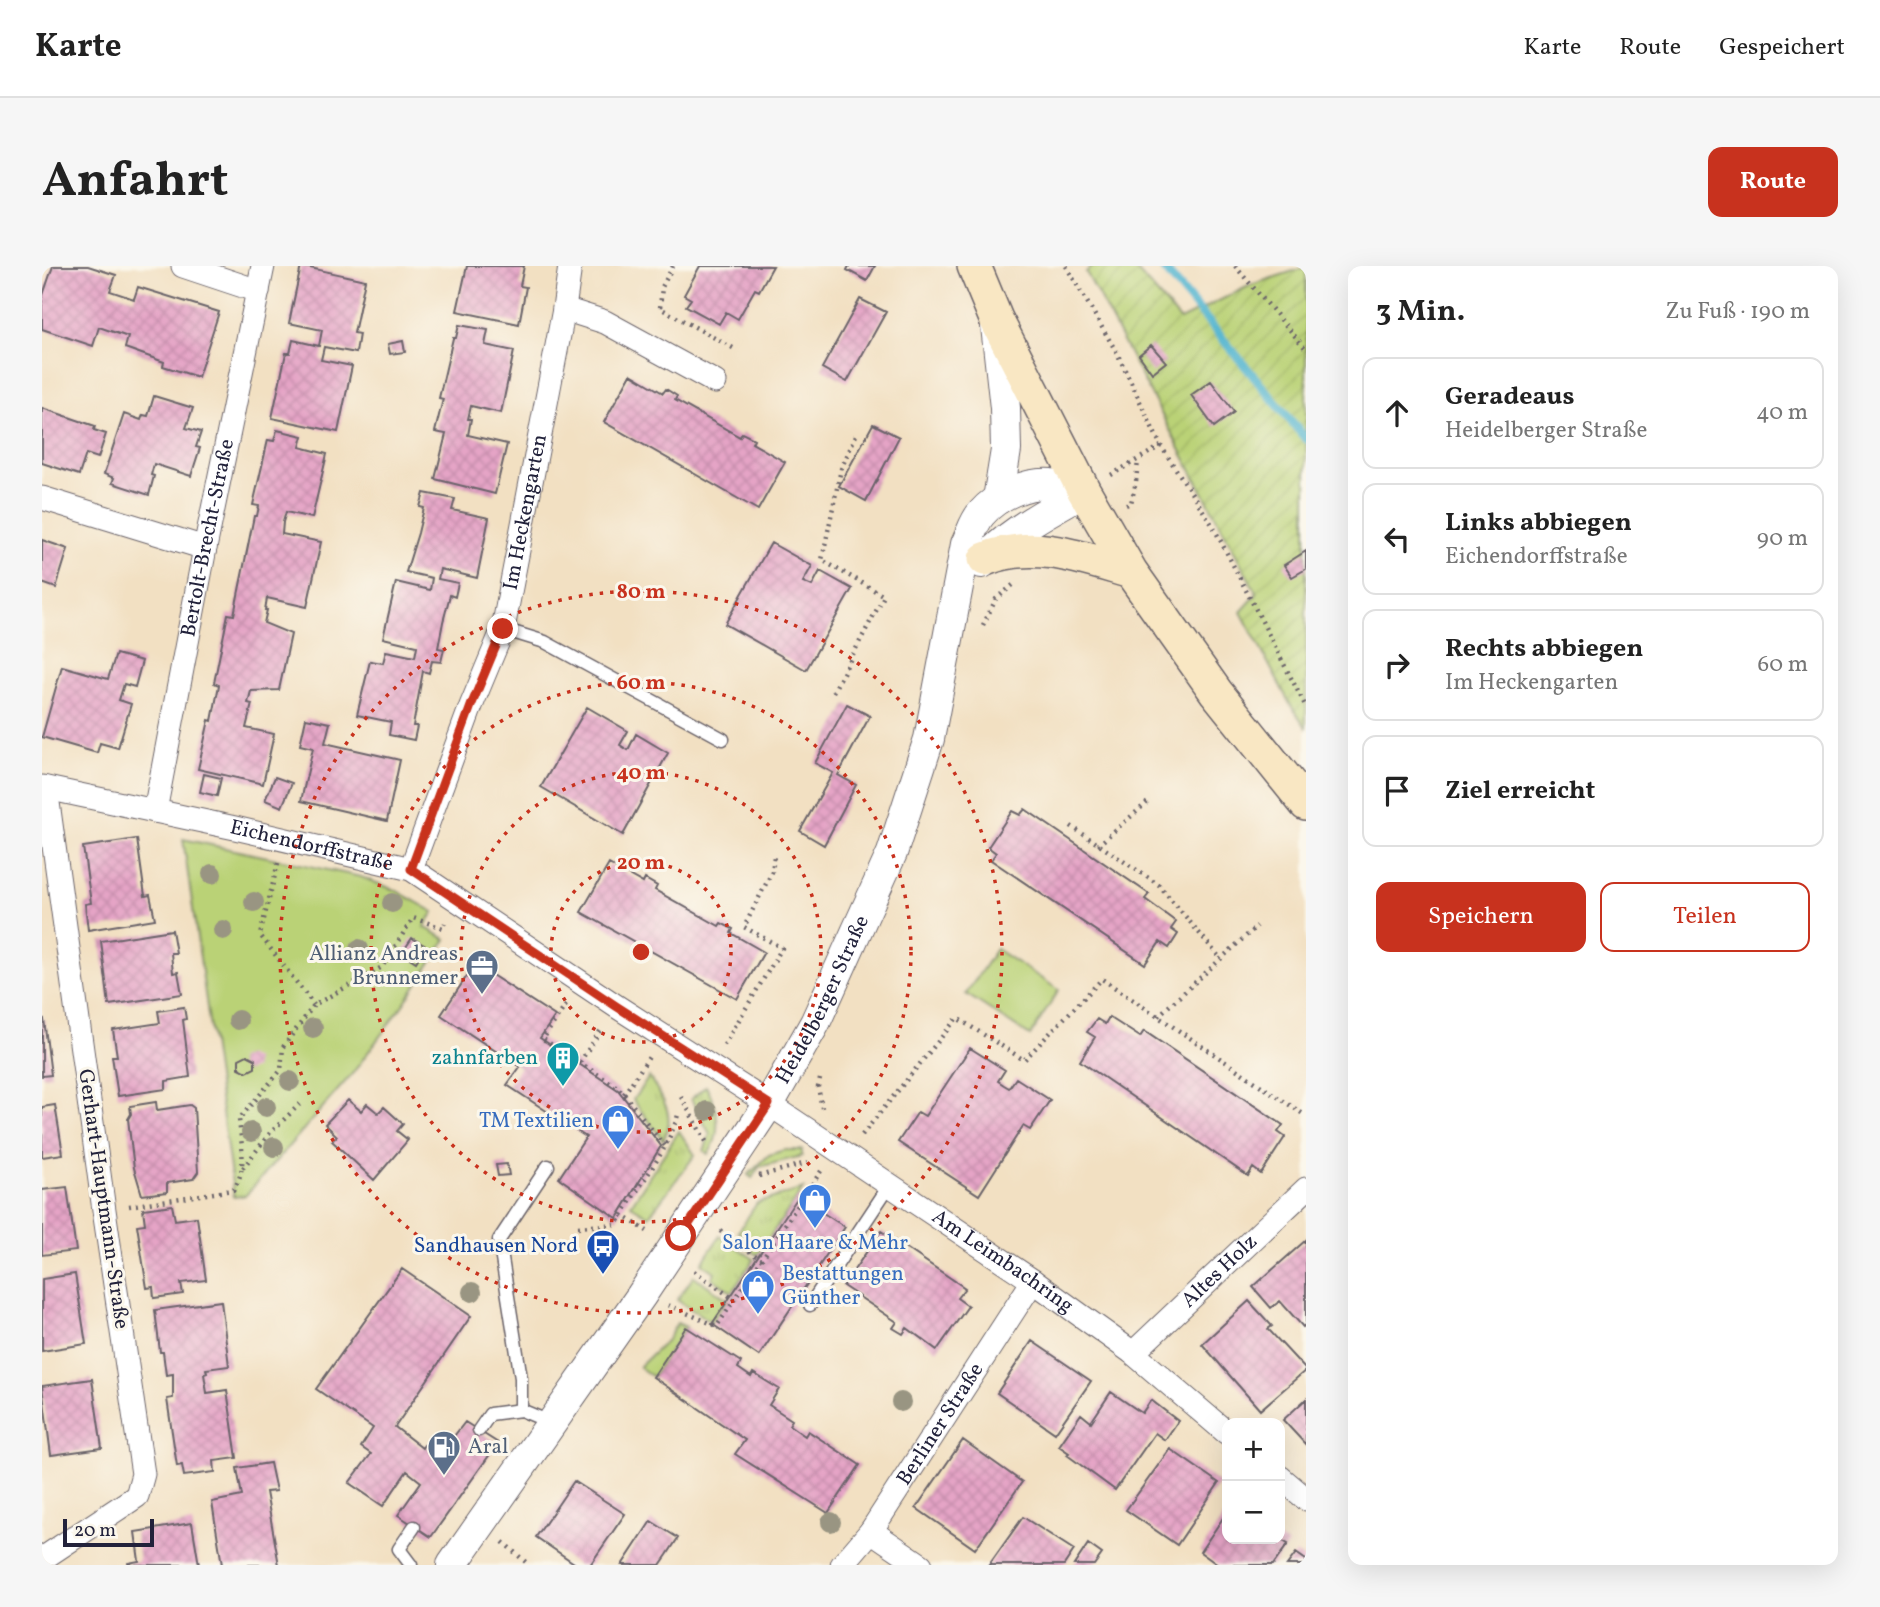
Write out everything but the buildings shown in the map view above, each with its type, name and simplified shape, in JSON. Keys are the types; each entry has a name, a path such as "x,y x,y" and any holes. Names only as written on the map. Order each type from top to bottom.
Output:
{"main road":[{"path":"974,266 996,319 1092,504 1131,572 1216,692 1306,804"},
{"path":"985,559 1004,551 1036,549 1080,557 1131,572"}],"street":[{"path":"183,266 258,291"},
{"name":"Bertolt-Brecht-Straße","path":"155,811 263,266"},
{"name":"Im Heckengarten","path":"411,869 471,706 503,629 570,266"},
{"path":"564,309 606,322 715,382"},
{"path":"996,319 1005,408 1006,450 998,499"},
{"name":"Heidelberger Straße","path":"452,1565 641,1296 769,1104 815,1023 892,853 929,739 966,544 976,521 983,511 998,499 1026,486 1052,484 1092,504"},
{"path":"42,498 205,548"},
{"name":"Heidelberger Straße","path":"955,600 985,559 1019,529 1092,504"},
{"name":"Eichendorffstraße","path":"44,788 411,869 769,1104"},
{"name":"Gerhart-Hauptmann-Straße","path":"42,1559 137,1496 143,1474 44,788"},
{"name":"Am Leimbachring","path":"769,1104 1032,1281 1133,1353 1222,1429"},
{"name":"Altes Holz","path":"1133,1353 1306,1189"},
{"name":"Berliner Straße","path":"842,1565 872,1531 1032,1281"},
{"path":"1285,1481 1306,1499"},
{"path":"872,1531 921,1565"}],"lane":[{"path":"503,629 545,642 723,739"},
{"path":"521,1410 521,1378 499,1240 548,1166"},
{"path":"810,1305 890,1185"},
{"path":"479,1430 490,1414 521,1410 553,1423"},
{"path":"411,1565 399,1549 414,1527"}],"path":[{"path":"673,266 662,287 660,308 733,348"},
{"path":"1066,266 1117,353 1161,446 1213,526 1306,707"},
{"path":"1235,266 1306,349"},
{"path":"833,692 884,596 822,560 841,469 857,433"},
{"path":"1092,504 1138,460 1161,446"},
{"path":"1092,504 1131,503 1138,460"},
{"path":"981,631 996,599 1020,579"},
{"path":"1098,845 1149,802"},
{"path":"1071,826 1159,885 1221,959"},
{"path":"280,855 260,935 314,1004"},
{"path":"711,1067 782,948 744,927 772,872 775,856"},
{"path":"104,1210 233,1189 240,1180 243,1168 239,1119 281,1070 283,1047 314,1004 382,967 414,918 443,928 449,917"},
{"path":"1158,1016 1257,926"},
{"path":"867,1128 957,1018 1024,1060 1102,979 1306,1116"},
{"path":"571,997 543,1039 619,1088 665,1146"},
{"path":"580,1062 607,1020"},
{"path":"624,1094 653,1051"},
{"path":"820,1076 818,1087 823,1109"},
{"path":"681,1097 708,1145"},
{"path":"243,1168 270,1133 302,1102"},
{"path":"578,1227 616,1224 665,1146 678,1115"},
{"path":"759,1176 807,1163"},
{"path":"641,1296 717,1326 821,1171"},
{"path":"622,1215 647,1231"},
{"path":"719,1230 762,1260"},
{"path":"693,1270 735,1300"}],"green space":[{"path":"1093,266 1133,266 1180,320 1251,285 1306,267 1306,727 1290,704 1241,612 1257,594 1086,272"},
{"path":"183,839 361,877 395,890 434,912 424,927 446,939 403,1005 352,1074 246,1195 234,1197"},
{"path":"996,949 1059,990 1030,1036 966,994"},
{"path":"649,1077 663,1099 668,1115 669,1123 663,1140 633,1100"},
{"path":"706,1086 717,1120 716,1138 708,1154 704,1151 710,1134 691,1099"},
{"path":"679,1131 695,1155 649,1216 631,1205"},
{"path":"784,1150 802,1150 802,1156 759,1167 752,1178 748,1175 769,1155"},
{"path":"803,1189 757,1255 738,1242 743,1235 738,1232 757,1203"},
{"path":"720,1236 754,1259 732,1292 712,1278 715,1272 702,1263"},
{"path":"694,1276 727,1299 711,1322 677,1300"},
{"path":"677,1323 686,1327 653,1377 639,1367 668,1339"}],"waterway":[{"path":"1162,266 1306,439"}],"place":[{"name":"Allianz Andreas Brunnemer","path":"482,996"},
{"name":"zahnfarben","path":"563,1088"},
{"name":"TM Textilien","path":"618,1151"},
{"name":"Salon Haare & Mehr","path":"815,1230"},
{"name":"Sandhausen Nord","path":"603,1276"},
{"name":"Bestattungen Günther","path":"758,1316"},
{"name":"Aral","path":"444,1477"}],"route":[{"path":"503,629 471,706 411,869 769,1104 681,1236"}]}
